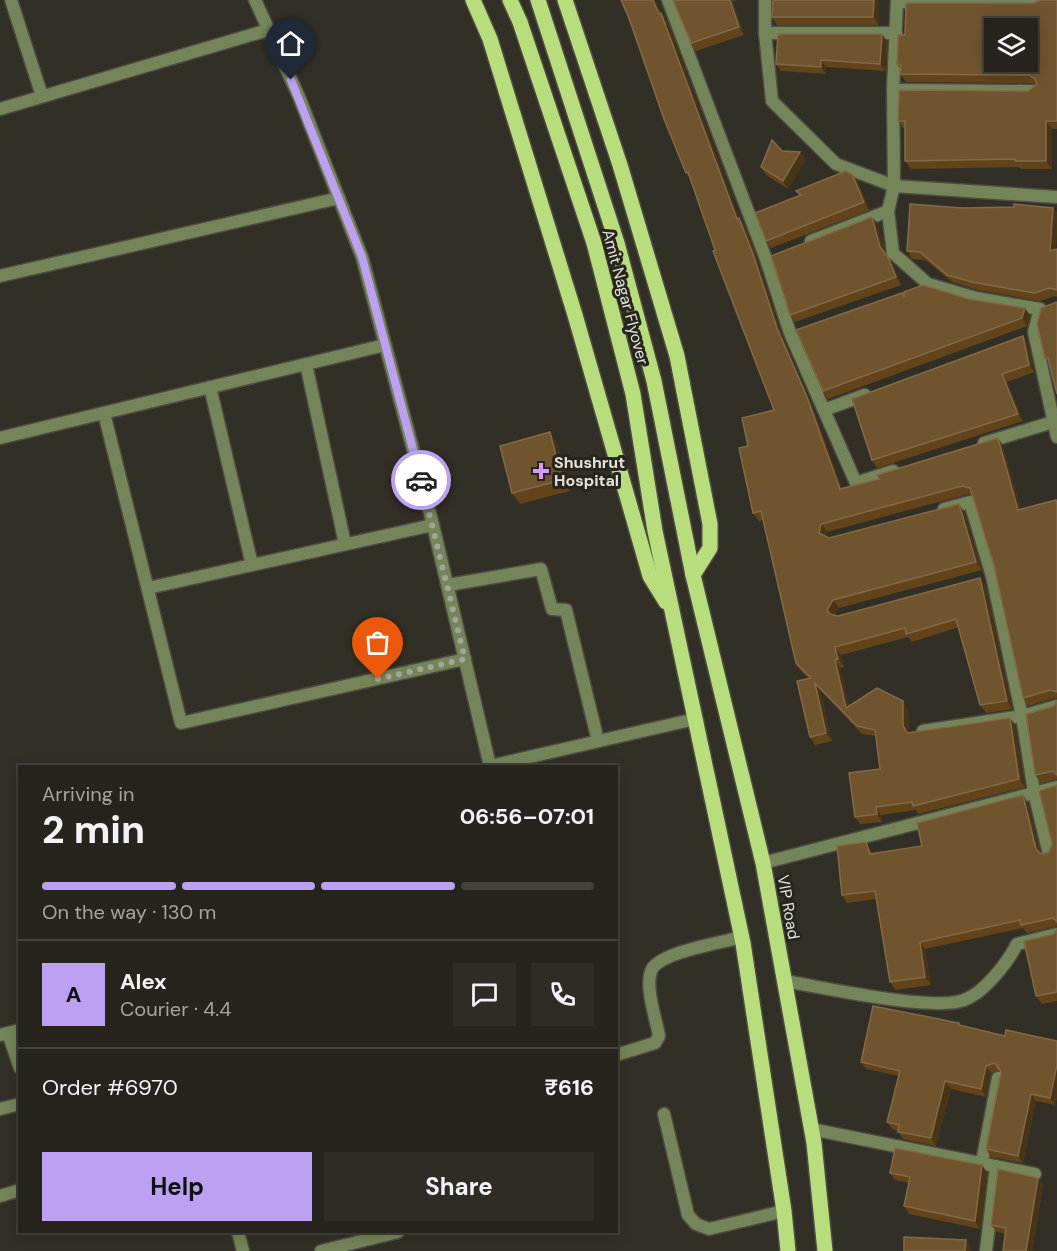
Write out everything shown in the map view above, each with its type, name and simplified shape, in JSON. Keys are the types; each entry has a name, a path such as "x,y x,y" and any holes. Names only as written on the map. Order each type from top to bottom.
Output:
{"main road":[{"path":"473,0 490,39 575,315 650,576 673,612"},
{"name":"Amit Nagar Flyover","path":"510,0 520,22 594,243 633,394 655,531 694,720"},
{"name":"Amit Nagar Flyover","path":"538,0 617,243 654,381 693,575"},
{"path":"565,0 620,165 677,356 710,525 710,548 693,575"},
{"name":"VIP Road","path":"693,575 763,862 811,1129 825,1251"},
{"path":"694,720 741,937 784,1211 788,1251"}],"street":[{"path":"11,0 42,96"},
{"path":"255,0 299,97 362,257 433,525 490,765"},
{"path":"668,0 771,257 824,410 856,483 911,466"},
{"path":"765,0 765,33 772,101 836,164 894,186 1057,197"},
{"path":"1040,3 897,1 893,90 894,186 888,210 893,253 923,286 976,298 1044,308 1028,334 1052,384 1053,422 1057,437"},
{"path":"0,109 268,30"},
{"path":"765,33 896,33"},
{"path":"893,90 1034,91"},
{"path":"0,276 339,198"},
{"path":"799,246 888,210"},
{"path":"0,438 386,345"},
{"path":"306,364 345,544"},
{"path":"210,387 252,565"},
{"path":"824,410 879,390"},
{"path":"104,413 181,723 465,659"},
{"path":"976,446 1053,422"},
{"path":"936,511 970,502 1022,716 1034,792 1049,855"},
{"path":"148,588 433,525"},
{"path":"448,585 540,569 552,609 566,610 598,741"},
{"path":"917,732 1022,716 1057,706"},
{"path":"494,765 694,720"},
{"path":"763,862 1057,787"},
{"path":"785,981 924,1003 954,1002 965,1000 978,992 1007,963 1017,944 1057,934"},
{"path":"618,1055 655,1043 659,1036 650,987 651,971 661,959 741,937"},
{"path":"9,1033 18,1062"},
{"path":"982,1162 998,1078"},
{"path":"0,1109 18,1104"},
{"path":"664,1114 688,1215 696,1224 709,1229 784,1211"},
{"path":"811,1129 1035,1174"},
{"path":"986,1251 996,1166"},
{"path":"0,1196 18,1192"},
{"path":"238,1233 243,1251"},
{"path":"321,1251 394,1233"}],"building":[{"path":"621,0 653,0 659,14 661,13 737,219 739,218 753,254 777,328 807,397 840,489 879,479 877,475 998,438 1018,510 1056,500 1057,692 1050,690 1023,698 994,566 970,488 962,486 821,524 819,533 829,538 959,504 976,562 833,600 827,610 830,614 838,616 980,578 1007,701 980,705 956,619 906,634 905,628 835,647 838,659 835,660 846,708 877,688 903,701 903,725 907,733 1010,718 1019,779 913,806 912,802 876,807 877,814 855,817 849,773 880,769 875,730 857,726 815,683 826,733 810,737 797,681 811,678 796,663 761,511 753,513 739,448 748,446 742,418 774,410 713,251 715,250 688,172 686,173 664,119"},
{"path":"673,0 730,0 739,27 691,43"},
{"path":"773,0 874,0 873,17 772,17"},
{"path":"1040,0 1057,0 1057,121 1046,121 1046,161 1015,161 1015,159 905,161 905,121 898,121 899,90 1028,91 1037,84 1035,79 1029,75 900,74 901,65 897,64 898,35 905,35 906,3 1034,3"},
{"path":"778,34 882,34 880,64 821,60 821,67 776,64"},
{"path":"772,140 782,151 800,152 783,181 761,167"},
{"path":"846,171 852,174 864,202 766,241 755,213 801,195 796,191"},
{"path":"910,204 962,208 1014,207 1014,204 1053,208 1050,251 1057,249 1057,290 1050,288 1034,293 947,275 920,252 907,251"},
{"path":"872,217 880,247 888,257 896,277 790,315 771,256"},
{"path":"923,285 969,299 1025,308 1022,318 823,391 796,330 902,293 904,297 904,292"},
{"path":"1057,302 1057,394 1048,358 1045,359 1037,324 1041,308"},
{"path":"1023,336 1029,365 1002,374 1018,414 872,460 852,399"},
{"path":"550,432 562,480 512,493 500,446"},
{"path":"1057,701 1057,775 1053,771 1035,775 1026,714 1054,706"},
{"path":"1057,785 1057,922 1053,918 1021,925 1020,920 920,942 925,977 890,982 875,891 842,895 837,846 866,842 870,854 922,846 917,823 1023,795 1036,849 1041,854 1049,852 1052,844 1039,791"},
{"path":"1057,929 1057,992 1036,996 1024,941 1054,934"},
{"path":"873,1006 959,1023 959,1025 1005,1036 1006,1030 1057,1041 1057,1065 1050,1098 1031,1094 1018,1156 986,1149 1001,1072 995,1063 986,1066 981,1089 945,1081 931,1138 898,1132 899,1125 887,1122 900,1071 861,1062"},
{"path":"895,1148 982,1165 975,1221 904,1206 910,1177 890,1173"},
{"path":"998,1169 1038,1178 1026,1251 1003,1251 1006,1228 991,1225"},
{"path":"904,1237 966,1240 965,1251 904,1251"}],"way so far":[{"path":"378,679 465,659 421,480"}],"place":[{"name":"Shushrut Hospital","path":"541,471"}],"route":[{"path":"291,80 362,257 421,480"}]}
